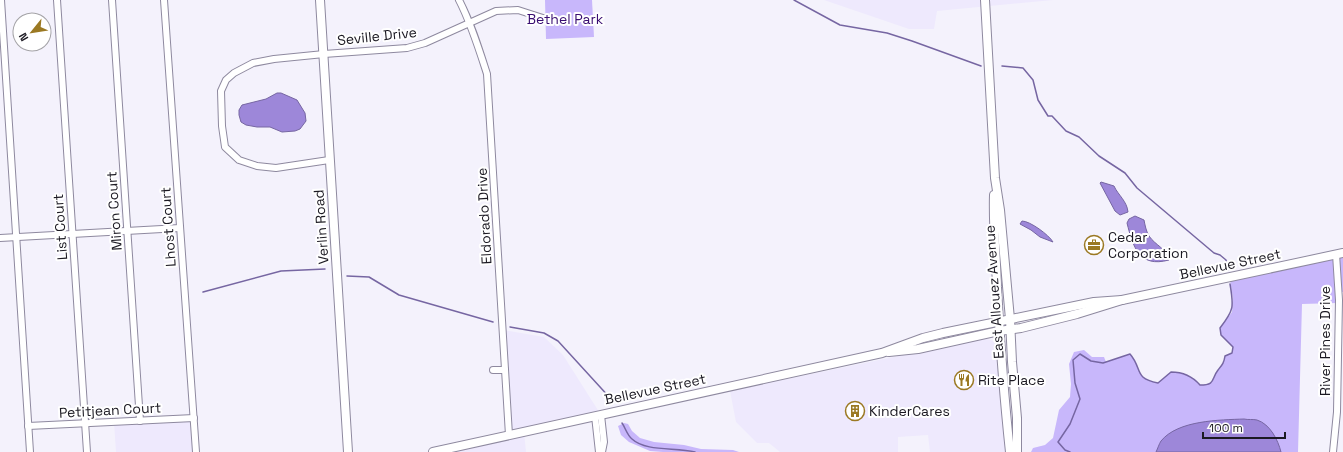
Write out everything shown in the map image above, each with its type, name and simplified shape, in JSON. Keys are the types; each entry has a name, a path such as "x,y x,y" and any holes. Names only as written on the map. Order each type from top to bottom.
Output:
{"street":[{"path":"1,0 30,452"},
{"name":"List Court","path":"57,0 87,452"},
{"name":"Miron Court","path":"112,0 140,421"},
{"name":"Lhost Court","path":"164,0 196,452"},
{"name":"Verlin Road","path":"320,0 348,452"},
{"name":"Eldorado Drive","path":"458,0 478,44 487,80 509,435"},
{"name":"East Allouez Avenue","path":"985,0 995,178 994,221 999,321 1004,398 1010,452"},
{"name":"Seville Drive","path":"324,54 407,48 424,43 496,11 518,10 546,19"},
{"path":"324,54 281,58 253,63 234,73 226,80 221,91 222,126 225,147 239,160 257,166 276,168 330,160"},
{"name":"East Allouez Avenue","path":"995,178 1000,210 1011,330 1017,418 1017,452"},
{"path":"0,238 180,228"},
{"name":"Bellevue Street","path":"882,352 918,350 1077,314 1122,300 1339,254"},
{"name":"River Pines Drive","path":"1333,452 1337,412 1339,254"},
{"name":"Bellevue Street","path":"433,452 882,352 923,338 999,321 1094,302 1122,300"},
{"path":"493,370 505,370"},
{"path":"598,415 604,442 600,452"},
{"name":"Petitjean Court","path":"28,426 194,418"}],"shaded area":[{"path":"824,0 1053,0 937,11 934,29 909,29"},
{"path":"277,93 281,93 297,100 305,113 306,121 300,129 282,132 270,127 257,127 246,125 241,122 239,110 242,105 266,99"},
{"path":"1100,183 1114,186 1124,201 1128,212 1120,215 1115,211"},
{"path":"1135,216 1144,220 1149,236 1163,249 1169,260 1159,262 1151,261 1139,254 1132,240 1127,223 1129,219"},
{"path":"1022,221 1030,223 1039,229 1053,242 1040,237 1020,224"},
{"path":"503,330 544,337 563,355 601,415 524,432 526,452 433,452 509,435"},
{"path":"985,338 993,341 998,347 1006,452 930,452 928,435 898,437 898,452 780,452 769,443 757,443 736,422 730,391"},
{"path":"194,418 196,452 116,452 114,422"},
{"path":"1244,419 1257,420 1266,425 1276,438 1281,452 1156,452 1161,441 1168,434 1188,425 1200,422"}],"green space":[{"name":"Bethel Park","path":"545,0 592,0 594,37 546,39"},
{"path":"1343,256 1343,292 1337,292 1337,303 1302,304 1298,452 1031,452 1033,448 1045,445 1053,438 1059,410 1070,397 1071,384 1069,364 1074,352 1084,350 1092,357 1104,357 1106,362 1130,354 1142,376 1150,381 1158,383 1171,372 1180,373 1187,376 1200,385 1208,384 1212,381 1223,364 1225,356 1232,353 1233,347 1221,335 1220,328 1232,312 1233,298 1230,280"},
{"path":"624,423 628,424 632,431 640,438 654,442 684,445 701,449 733,450 739,452 650,451 629,442 621,435 618,426"}],"waterway":[{"path":"794,0 840,25 887,33 981,66"},
{"path":"1002,66 1023,68 1033,80 1038,100 1048,116 1052,116 1066,131 1079,137 1099,156 1125,173 1137,188 1214,253 1220,255 1226,260 1228,270"},
{"path":"203,292 281,271 325,269"},
{"path":"347,276 369,277 399,295 493,322"},
{"path":"1070,452 1065,450 1058,442 1070,424 1080,399 1075,383 1073,360 1080,354 1091,361 1103,363 1130,354 1142,376 1150,381 1158,383 1171,372 1180,373 1187,376 1200,385 1209,384 1223,364 1225,356 1232,353 1233,347 1221,335 1220,328 1228,317 1232,308 1230,284"},
{"path":"510,327 544,333 558,341 611,399"},
{"path":"622,423 630,437 645,446 695,452"}],"place":[{"name":"Cedar Corporation","path":"1094,245"},
{"name":"Rite Place","path":"964,380"},
{"name":"KinderCares","path":"855,411"}]}
